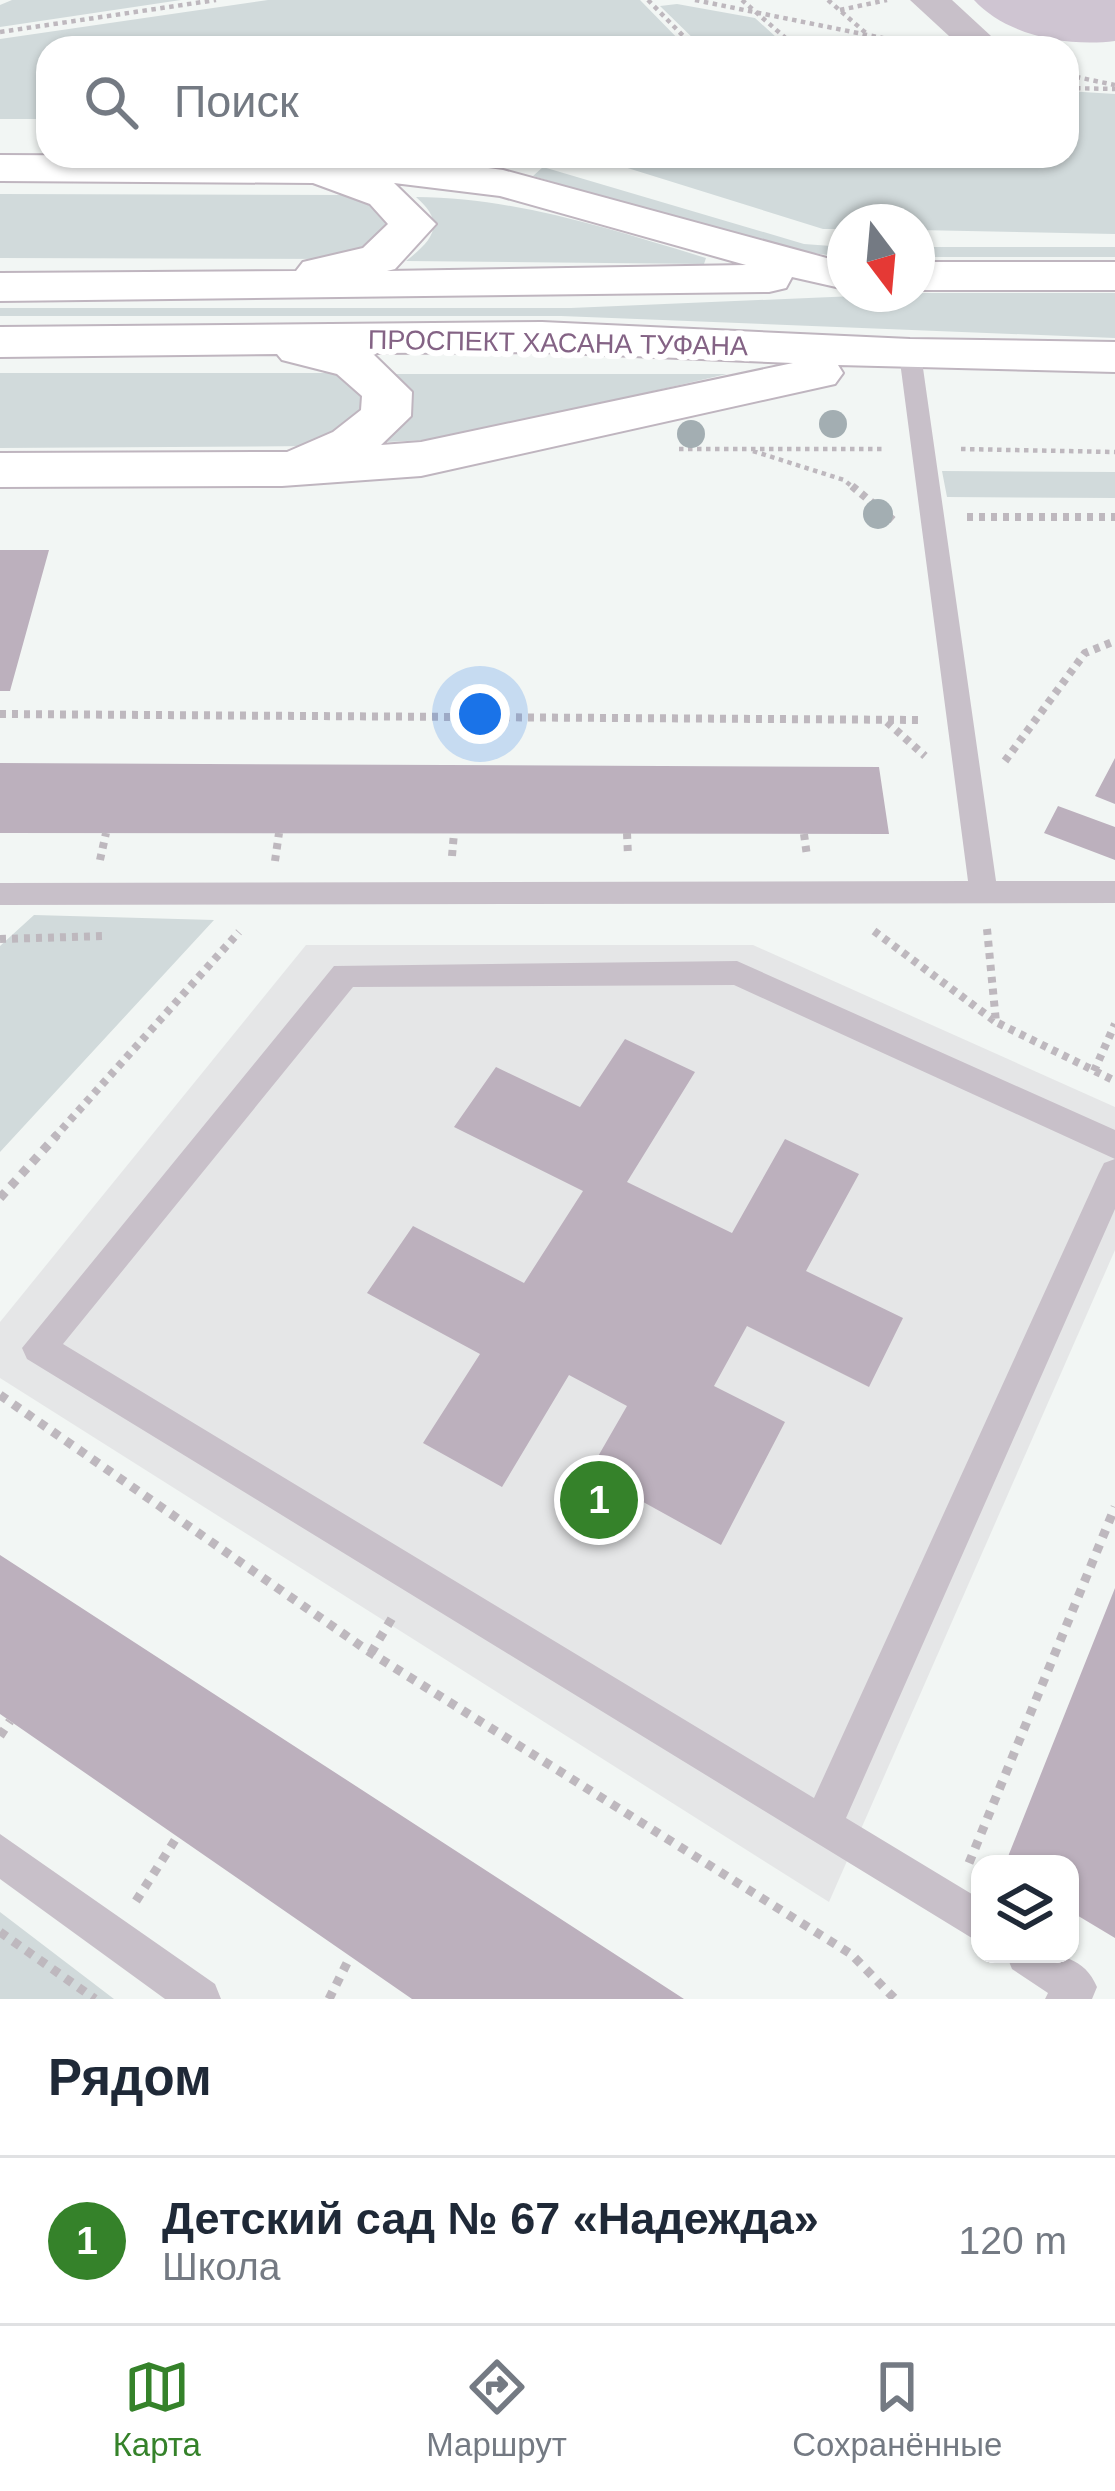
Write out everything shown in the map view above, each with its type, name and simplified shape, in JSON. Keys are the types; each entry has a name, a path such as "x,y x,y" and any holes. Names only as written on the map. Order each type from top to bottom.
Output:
{"main road":[{"path":"0,168 407,170 503,183 827,272"},
{"path":"262,284 379,259 413,224 386,195 305,169"},
{"name":"ПРОСПЕКТ ХАСАНА ТУФАНА","path":"0,287 558,284 827,276"},
{"path":"935,276 1115,276"},
{"name":"ПРОСПЕКТ ХАСАНА ТУФАНА","path":"0,342 542,337 910,354 1115,357"},
{"path":"251,340 354,363 387,392 386,416 351,443 282,469"},
{"path":"0,470 282,469 421,459 910,354"}],"street":[{"path":"929,0 972,36"}],"lane":[{"path":"910,354 985,895"},
{"path":"0,894 1115,892"},
{"path":"966,1913 39,1348 345,975 737,973 1115,1145"},
{"path":"824,1823 1115,1173"},
{"path":"0,1853 200,1999"},
{"path":"1040,1963 1076,1987 1066,1999"}],"path":[{"path":"0,32 216,0"},
{"path":"648,0 683,36"},
{"path":"694,0 875,36"},
{"path":"742,0 783,36"},
{"path":"828,0 870,35"},
{"path":"840,10 888,0"},
{"path":"1079,78 1115,87"},
{"path":"1079,88 1115,87"},
{"path":"746,449 844,480 938,559"},
{"path":"923,449 1115,452"},
{"path":"932,517 1115,517"},
{"path":"971,796 995,774 1085,652 1115,641"},
{"path":"0,714 923,720 960,714"},
{"path":"812,895 865,924 995,1022 1115,1081"},
{"path":"985,895 995,1022"},
{"path":"1094,1071 1115,1024"},
{"path":"0,1396 371,1652 851,1954 895,1999"},
{"path":"966,1913 1115,1508"},
{"path":"0,1736 10,1721"},
{"path":"113,1936 177,1837"},
{"path":"0,1932 95,1999"},
{"path":"329,1999 350,1957"}],"shaded area":[{"path":"12,0 181,0 0,27 0,5"},
{"path":"268,0 640,0 675,36 36,36 36,119 0,119 0,39"},
{"path":"974,0 1115,0 1115,41 1039,36 988,12"},
{"path":"677,4 755,18 775,36 691,36 660,6"},
{"path":"1079,92 1115,94 1115,234 935,230 935,204 827,204 827,229 627,168 1079,168"},
{"path":"546,168 804,244 827,246 827,255 771,248 533,176"},
{"path":"0,194 346,195 384,208 393,221 389,234 344,259 0,258"},
{"path":"416,197 527,209 706,258 704,264 406,261 433,230 431,215"},
{"path":"935,247 1115,247 1115,257 935,257"},
{"path":"935,293 1115,293 1115,338 561,316 0,316 0,308 571,308 827,297 827,312 935,312"},
{"path":"0,373 333,373 358,391 367,410 316,446 0,448"},
{"path":"392,374 727,374 447,439 386,442 404,419"},
{"path":"942,471 1115,472 1115,498 947,497"},
{"path":"34,915 214,920 0,1152 0,946"},
{"path":"306,945 753,945 1115,1107 1115,1250 829,1902 0,1378 0,1322"},
{"path":"0,1912 114,1999 0,1999"}],"building":[{"path":"0,550 49,550 10,691 0,691"},
{"path":"1115,758 1115,804 1095,796"},
{"path":"0,763 879,767 889,834 0,833"},
{"path":"1058,806 1115,827 1115,860 1044,833"},
{"path":"625,1039 695,1072 627,1182 732,1233 785,1139 859,1174 806,1271 903,1318 869,1387 747,1326 714,1386 785,1422 721,1545 589,1472 627,1406 569,1375 502,1487 423,1443 480,1354 367,1293 413,1226 524,1283 583,1191 454,1127 496,1067 580,1107"},
{"path":"0,1555 684,1999 412,1999 0,1714"},
{"path":"1115,1588 1115,1938 1079,1916 1079,1855 1009,1855"}],"place":[{"name":"Детский сад № 67 «Надежда»","path":"599,1500"}]}
